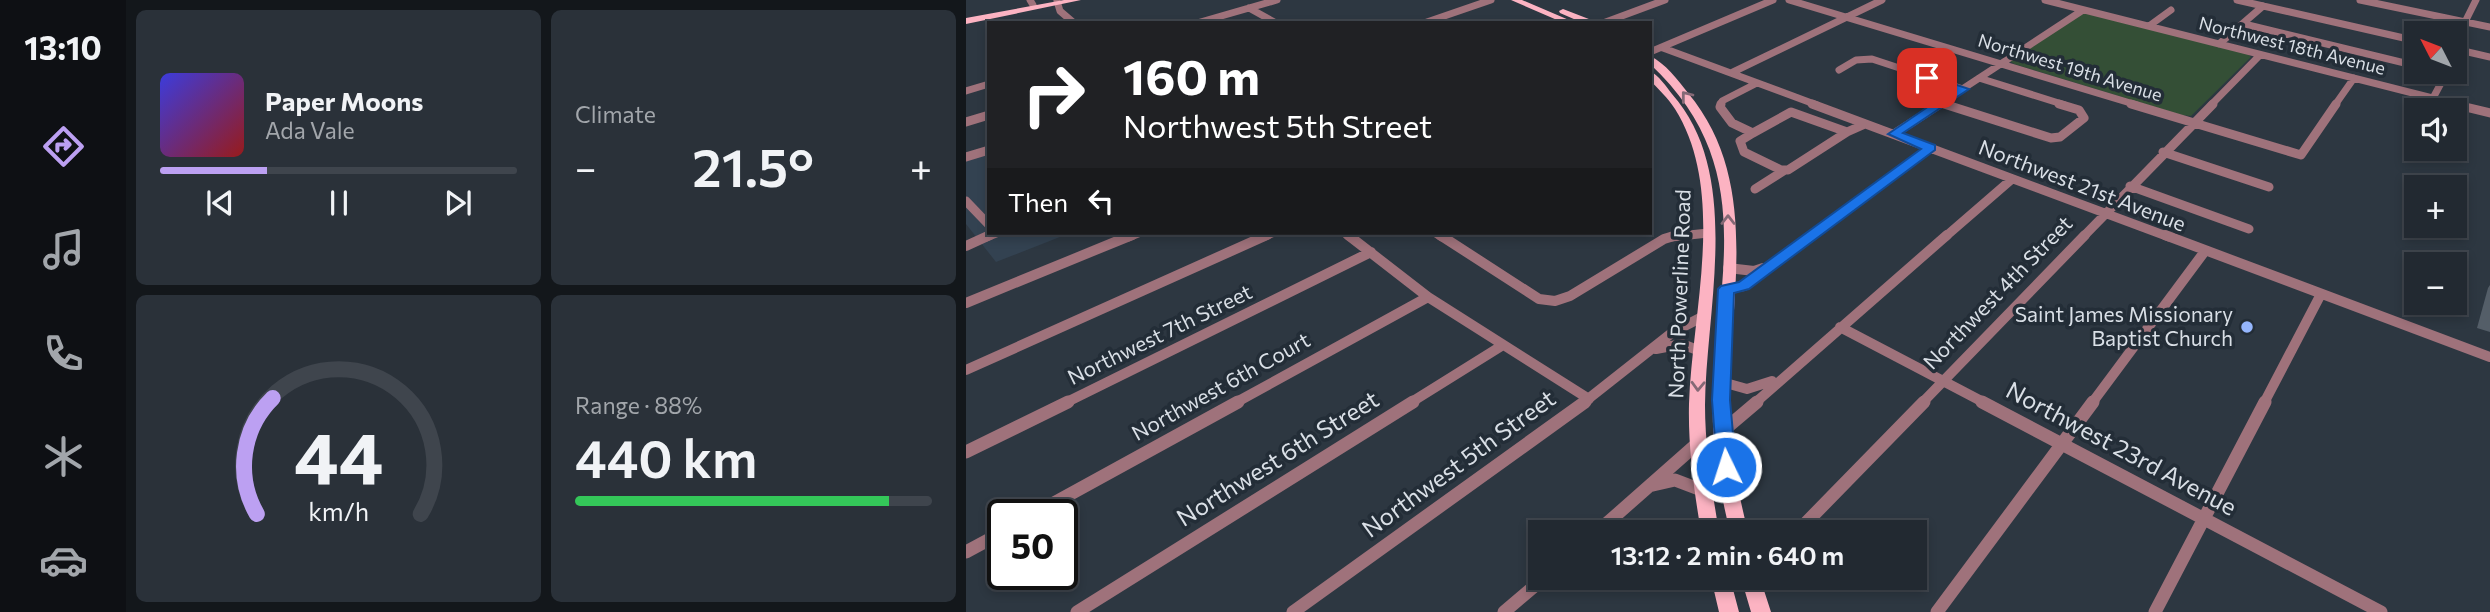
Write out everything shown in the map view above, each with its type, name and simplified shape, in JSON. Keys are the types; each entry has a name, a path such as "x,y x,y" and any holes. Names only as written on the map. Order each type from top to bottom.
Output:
{"main road":[{"path":"968,20 1031,3 1077,0"},
{"path":"1515,0 1567,21"},
{"path":"1535,0 1586,21"},
{"path":"968,20 1059,1"},
{"name":"North Powerline Road","path":"1652,62 1687,95 1710,134 1721,163 1729,200 1722,382 1726,467 1737,520"},
{"name":"North Powerline Road","path":"1652,76 1673,99 1690,127 1706,169 1709,233 1700,352 1699,443 1710,520"},
{"path":"1690,127 1710,134"},
{"path":"1706,270 1726,289"},
{"path":"1702,317 1715,327 1724,340"},
{"path":"1724,590 1728,611"},
{"path":"1755,590 1761,612"}],"street":[{"path":"1204,21 1277,0"},
{"path":"1430,21 1492,0"},
{"path":"1608,21 1665,0"},
{"path":"1652,51 1773,0"},
{"name":"Northwest 19th Avenue","path":"1789,0 2301,155 2354,78"},
{"path":"1731,73 1882,0"},
{"name":"Northwest 18th Avenue","path":"2045,0 2433,98"},
{"path":"2237,0 2404,38"},
{"path":"2360,0 2460,21"},
{"path":"2412,11 2420,0"},
{"path":"2466,21 2476,0"},
{"path":"1059,1 1060,11 1072,21"},
{"path":"2219,44 2263,6"},
{"path":"1249,8 1272,21"},
{"path":"1894,134 2083,10"},
{"path":"2149,26 2171,10"},
{"path":"2468,23 2490,27"},
{"path":"2244,24 2404,63"},
{"name":"Northwest 21st Avenue","path":"1663,48 2490,357"},
{"path":"2468,53 2490,57"},
{"name":"Northwest 4th Street","path":"1809,520 2260,55"},
{"path":"1839,70 1856,61 1872,59 1963,89"},
{"path":"1904,93 1929,78"},
{"path":"1942,103 2051,138 2060,137 2084,118 2084,114 2079,110 1979,78"},
{"path":"1753,133 1732,123 1719,104 1757,83"},
{"path":"2433,98 2439,84"},
{"path":"966,91 987,85"},
{"name":"Northwest 18th Avenue","path":"2467,107 2490,113"},
{"path":"1786,170 1744,152 1741,141 1791,112 1847,132"},
{"path":"966,122 987,116"},
{"path":"1755,189 1862,122"},
{"path":"1726,289 1744,286 1930,148"},
{"path":"966,157 987,151"},
{"path":"2163,152 2269,187"},
{"path":"1724,430 2012,179"},
{"path":"2130,186 2249,229"},
{"path":"966,201 986,222"},
{"path":"1439,235 1539,299 1555,301 1570,296 1664,239 1678,235 1709,233"},
{"path":"966,246 991,235"},
{"path":"966,303 1133,235"},
{"path":"966,370 1268,235"},
{"path":"1348,235 1428,296 1589,398"},
{"path":"1937,612 2205,251"},
{"name":"Northwest 7th Street","path":"966,452 1371,252"},
{"path":"1728,268 1754,271 1772,265"},
{"path":"2155,612 2321,294"},
{"name":"Northwest 6th Court","path":"1061,499 1428,296"},
{"name":"Northwest 5th Street","path":"1293,612 1589,398 1673,332 1702,317"},
{"name":"Northwest 23rd Avenue","path":"1840,327 2381,612"},
{"name":"Northwest 5th Street","path":"1650,351 1682,344 1700,352"},
{"name":"Northwest 6th Street","path":"1077,612 1503,345"},
{"path":"1722,382 1748,391 1784,376"},
{"path":"1611,520 1699,443"},
{"path":"1651,486 1675,480 1704,491"},
{"path":"966,552 987,541"},
{"path":"1504,612 1530,590"}],"shaded area":[{"path":"987,154 987,235 1065,235 996,262 966,224 966,161"}],"green space":[{"path":"2092,13 2247,53 2251,57 2191,116 2010,61 2082,14"}],"place":[{"name":"Saint James Missionary Baptist Church","path":"2247,327"}],"route":[{"path":"1726,467 1721,400 1726,289 1744,286 1930,148 1894,134 1963,89 1927,78"}]}
